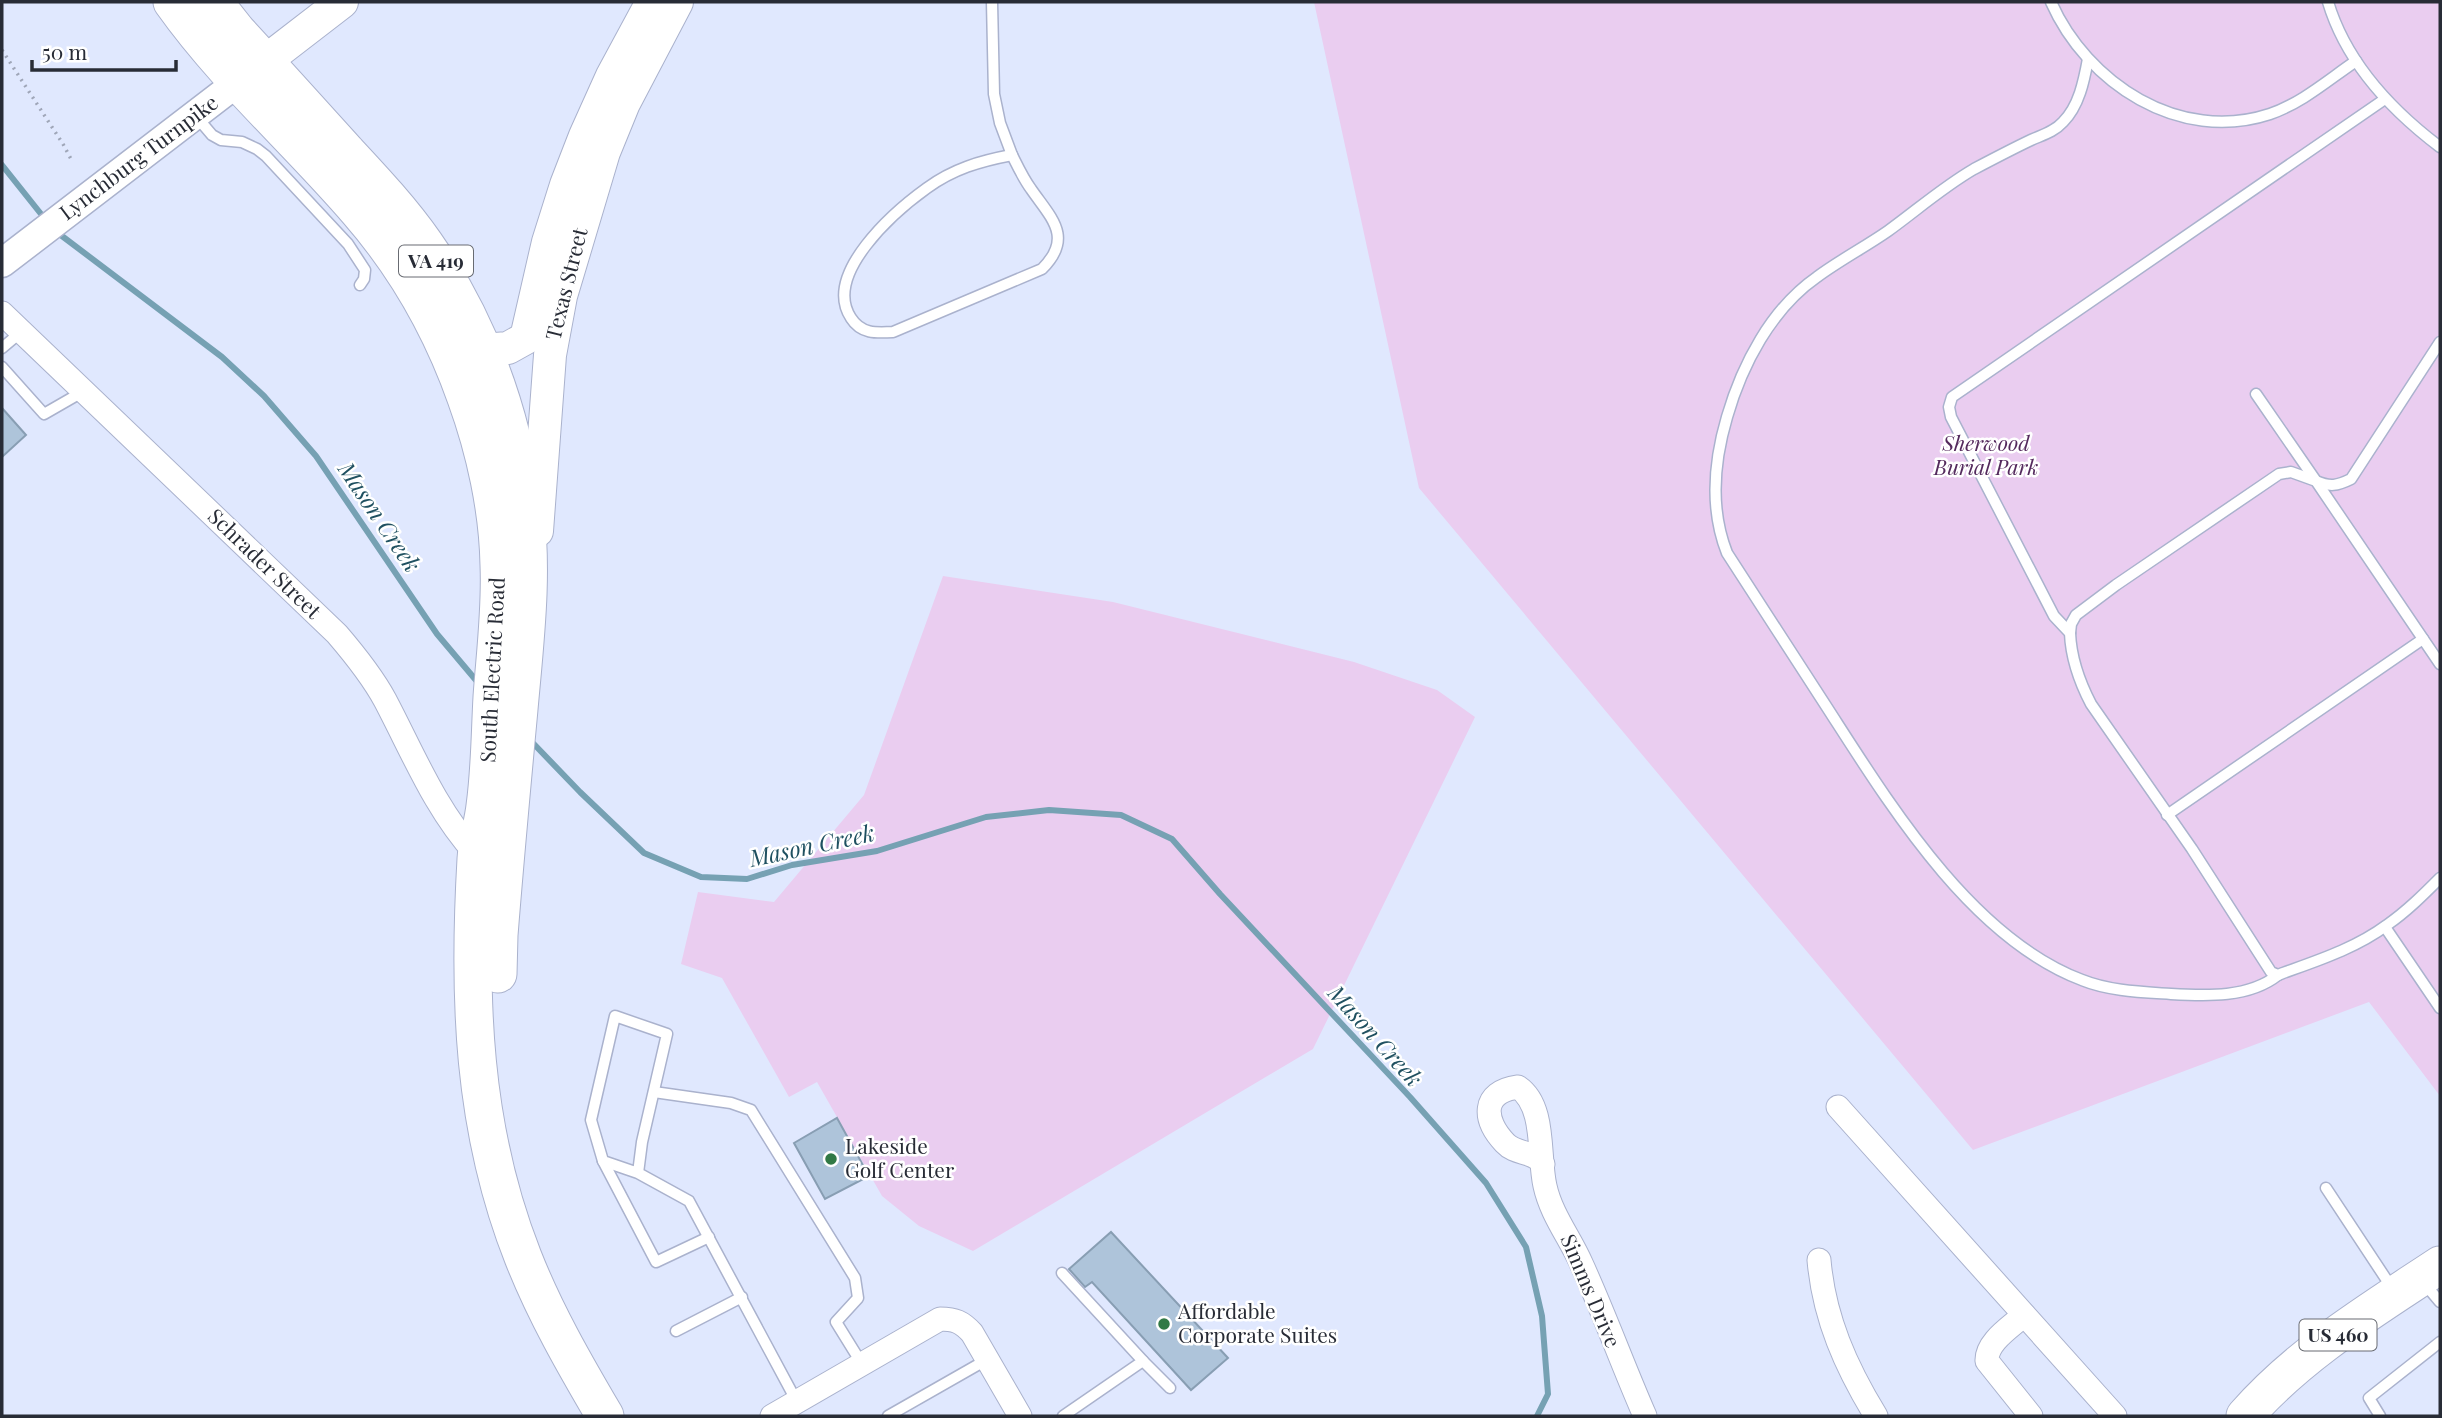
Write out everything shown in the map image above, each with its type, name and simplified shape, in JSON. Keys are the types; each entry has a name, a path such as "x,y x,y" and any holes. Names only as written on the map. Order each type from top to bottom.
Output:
{"main road":[{"name":"South Electric Road","path":"172,2 213,56 251,72 391,200 425,243 448,279 483,351 502,402 516,452 524,504 528,584 510,647 497,818 500,1057 507,1110 521,1173 558,1278 586,1335 633,1416"},
{"name":"South Electric Road","path":"214,2 251,72 384,244 422,301 447,350 471,411 492,498 510,647"},
{"name":"Lynchburg Turnpike","path":"251,72 342,2"},
{"name":"Texas Street","path":"483,351 508,348 526,338 548,242 571,173 612,76 652,2"},
{"name":"Texas Street","path":"528,584 539,516 550,355 561,296 604,152 624,103 677,2"},
{"name":"South Electric Road","path":"497,818 476,854 472,1011 477,1072 488,1137 504,1202 523,1257 545,1308 605,1416"},
{"name":"US 460","path":"2245,1416 2273,1386 2306,1358 2424,1285"}],"street":[{"name":"Lynchburg Turnpike","path":"2,263 251,72"},
{"name":"Schrader Street","path":"2,313 337,634 363,665 384,699 447,820 476,854"},
{"path":"1838,1107 2115,1416"},
{"name":"Simms Drive","path":"1543,1164 1549,1200 1581,1264 1645,1416"},
{"path":"1819,1260 1828,1316 1842,1354 1876,1416"},
{"path":"2024,1315 1990,1346 1986,1353 1987,1361 2031,1416"},
{"path":"772,1416 940,1319 953,1319 964,1324 972,1333 1020,1416"}],"lane":[{"path":"992,2 994,94 1000,123 1012,155 1029,186 1056,225 1058,246 1053,258 1042,269 893,332 863,331 855,324 848,313 845,284 850,267 863,249 907,204 929,187 958,169 1012,155"},
{"path":"2051,2 2088,59 2119,87 2142,103 2167,113 2215,121 2248,119 2269,114 2299,101 2356,61"},
{"path":"2328,2 2356,61 2385,99 2412,126 2440,147"},
{"path":"2088,59 2083,83 2073,109 2063,123 2049,133 1990,160 1948,184 1887,232 1815,278 1791,299 1771,324 1747,364 1733,397 1723,432 1717,467 1716,512 1719,533 1727,552 1851,745 1910,831 1945,874 1991,922 2019,945 2050,965 2083,981 2143,992 2187,995 2247,992 2265,985 2278,975 2335,954 2385,927 2412,906 2440,878"},
{"path":"2070,633 2054,616 1951,417 1949,407 1952,397 2385,99"},
{"path":"195,115 212,135 221,140 242,142 266,156 348,244 365,270 360,285"},
{"path":"2,348 21,332"},
{"path":"2278,975 2271,972 2091,704 2079,680 2070,648 2070,624 2076,615 2279,474 2291,472 2328,486 2339,485 2351,479 2440,342"},
{"path":"2,367 44,414 84,391"},
{"path":"2256,394 2440,664"},
{"path":"2167,815 2423,639"},
{"path":"2385,927 2440,1008"},
{"path":"638,1173 642,1142 667,1034 615,1016 591,1120 603,1161 656,1262 709,1237"},
{"path":"654,1091 731,1103 751,1110 855,1278 858,1298 836,1322 862,1364"},
{"path":"603,1161 638,1173 690,1201 797,1402"},
{"path":"2326,1188 2424,1285"},
{"path":"1062,1273 1170,1388"},
{"path":"676,1331 742,1297"},
{"path":"2380,1416 2369,1398 2440,1342"},
{"path":"888,1416 988,1359"},
{"path":"1063,1416 1143,1362"}],"path":[{"path":"2,50 71,159"}],"green space":[{"name":"Sherwood Burial Park","path":"1314,2 2440,2 2440,1096 2369,1002 1973,1150 1419,488"},
{"path":"943,576 1113,602 1354,662 1437,690 1475,717 1313,1049 973,1251 919,1226 882,1196 817,1082 789,1097 722,978 681,964 698,892 774,902 864,795"}],"building":[{"path":"2,408 26,435 2,457"},
{"name":"Lakeside Golf Center","path":"837,1118 869,1176 825,1199 794,1143"},
{"name":"Affordable Corporate Suites","path":"1111,1232 1228,1358 1191,1390 1092,1282 1085,1287 1069,1269"}],"waterway":[{"name":"Mason Creek","path":"2,165 45,219"},
{"name":"Mason Creek","path":"54,230 222,357 264,396 316,456 437,634 480,685"},
{"name":"Mason Creek","path":"530,740 644,853 701,877 747,879 792,865 877,851 986,817 1049,810 1121,815 1172,839 1486,1183 1526,1247 1542,1316 1548,1394 1537,1416"}],"place":[{"name":"Lakeside Golf Center","path":"831,1159"},
{"name":"Affordable Corporate Suites","path":"1164,1324"}]}
